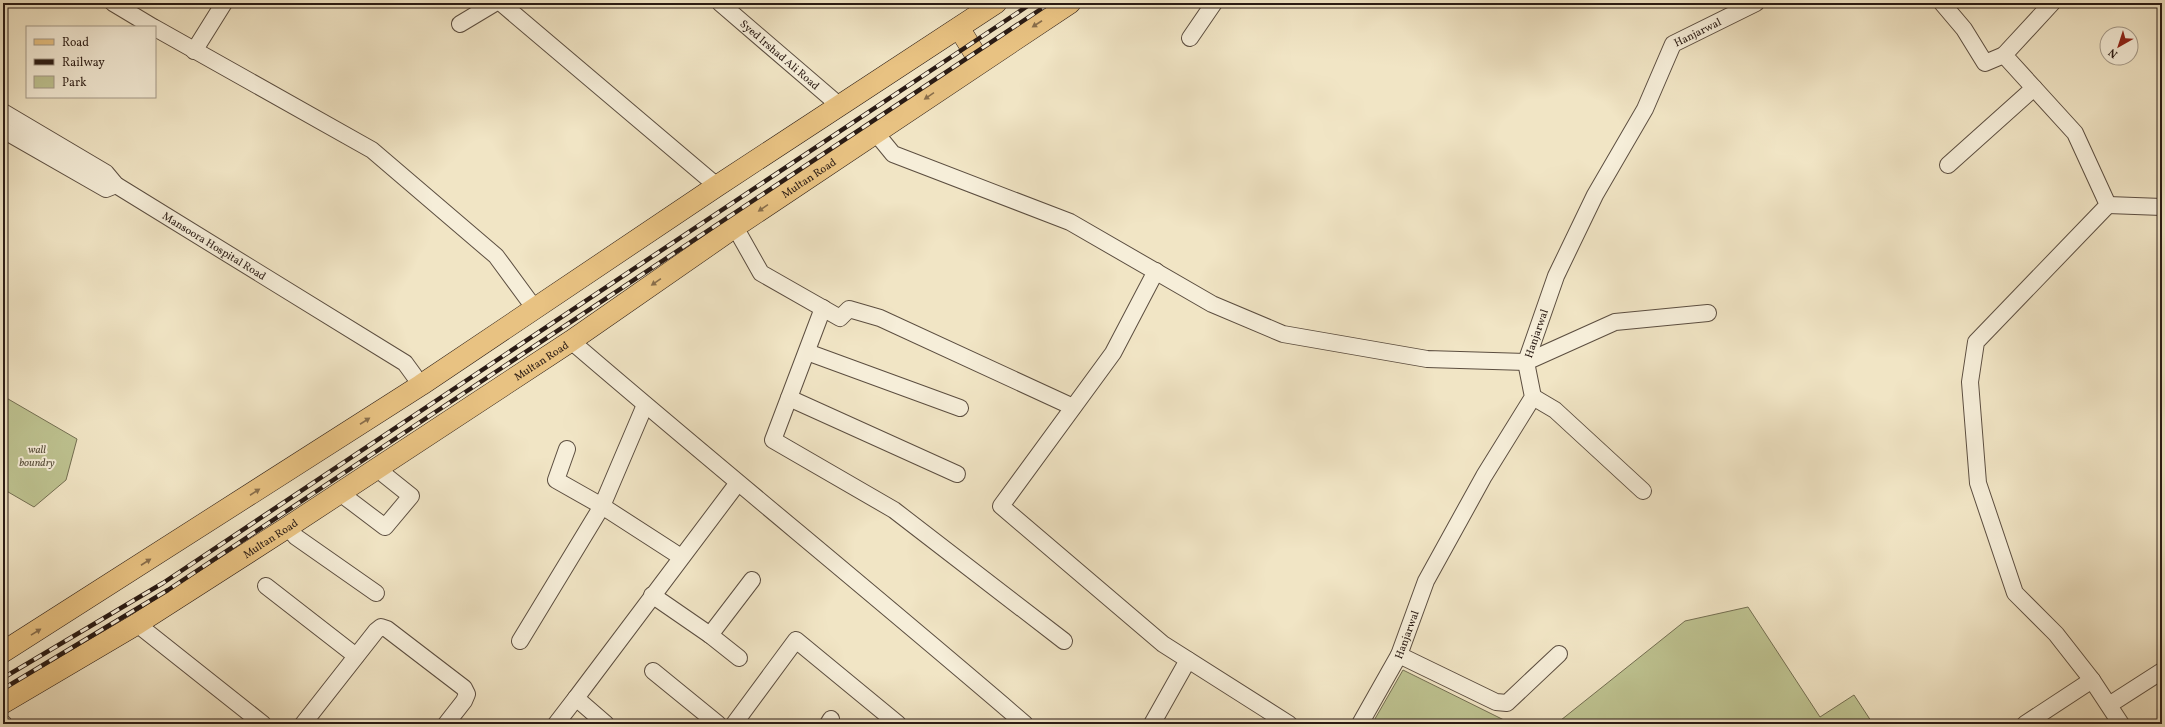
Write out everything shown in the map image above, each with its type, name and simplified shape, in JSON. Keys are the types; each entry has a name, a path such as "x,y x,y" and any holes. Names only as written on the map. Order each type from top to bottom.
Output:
{"main road":[{"path":"3,652 421,385 717,186 996,3"},
{"name":"Multan Road","path":"3,703 137,624 340,493 570,341 875,132 1070,3"},
{"path":"959,28 980,62"}],"street":[{"path":"113,3 151,26"},
{"path":"194,51 224,3"},
{"path":"460,24 495,3"},
{"path":"501,3 717,186"},
{"name":"Syed Irshad Ali Road","path":"720,3 840,106"},
{"path":"1190,38 1214,3"},
{"name":"Hanjarwal","path":"1360,724 1399,655 1426,581 1484,476 1533,397 1526,362 1556,276 1595,195 1645,109 1673,44 1731,8 1756,3"},
{"path":"1942,3 1964,29 1985,63 2004,54 2052,3"},
{"path":"156,29 372,150 496,256 535,309"},
{"path":"2004,54 2075,133 2108,205"},
{"path":"1948,166 2034,88"},
{"name":"Mansoora Hospital Road","path":"3,112 106,173 116,185 405,363 421,385"},
{"path":"3,130 106,189 116,185"},
{"path":"875,132 893,154 1070,222 1212,304 1283,334 1427,359 1526,362 1616,322 1708,313"},
{"path":"2121,724 2092,680 2056,634 2015,593 1978,483 1970,382 1976,342 2108,205 2162,207"},
{"path":"735,227 761,273 840,318 849,310 880,318 1073,407"},
{"path":"1156,272 1113,353 1001,506 1163,644 1288,724"},
{"path":"824,308 773,440 894,510 1064,641"},
{"path":"570,341 737,484 935,646 1025,724"},
{"path":"807,352 960,408"},
{"path":"1533,397 1555,410 1643,492"},
{"path":"789,398 957,474"},
{"path":"520,641 602,506 645,405"},
{"path":"567,449 556,480 602,506 681,557"},
{"path":"340,493 385,527 411,496 376,468"},
{"path":"556,724 737,484"},
{"path":"288,527 296,537 376,593"},
{"path":"710,634 752,580"},
{"path":"266,586 356,656"},
{"path":"652,595 710,634 739,658"},
{"path":"137,624 263,724"},
{"path":"303,724 376,631 382,627 387,629 464,688 467,694 464,701 446,724"},
{"path":"734,724 796,640 898,724"},
{"path":"1399,655 1496,702 1507,703 1559,654"},
{"path":"1152,724 1188,660"},
{"path":"653,671 718,724"},
{"path":"2108,705 2162,671"},
{"path":"2025,724 2092,680"},
{"path":"576,698 606,724"}],"green space":[{"name":"wall boundry","path":"3,396 77,439 66,480 34,507 3,489"},
{"path":"1748,607 1820,717 1854,695 1873,724 1556,724 1685,621"},
{"path":"1403,670 1512,724 1372,724"}],"railway":[{"path":"3,678 163,583 1032,3"},
{"path":"3,689 168,590 1050,3"}]}
